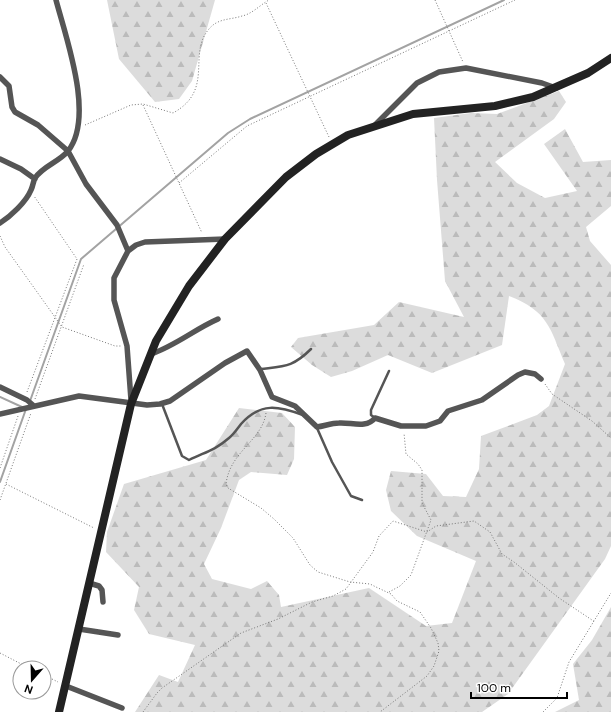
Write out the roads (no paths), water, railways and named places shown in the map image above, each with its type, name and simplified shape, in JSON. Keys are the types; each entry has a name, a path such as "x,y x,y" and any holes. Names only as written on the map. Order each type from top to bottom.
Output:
{"street":[{"path":"0,223 10,216 31,191 35,178 45,167 68,151 75,134 80,112 78,80 56,0"},
{"path":"59,712 80,629 100,530 131,404 151,354 189,286 225,239 282,181 316,154 348,136 413,114 512,104 556,88 588,73 611,58"},
{"path":"374,126 417,82 438,72 466,68 542,83 556,88"},
{"path":"0,77 9,86 12,107 15,112 38,125 68,151 86,184 117,225 128,251"},
{"path":"0,159 21,168 35,178"},
{"path":"131,404 128,346 113,291 114,278 128,251 136,245 145,242 225,239"},
{"path":"151,354 165,349 199,327 218,319"},
{"path":"0,414 79,396 131,404 162,404 170,401 224,363 247,351 260,370 272,398 295,406 317,427 338,423 363,425 372,422 375,418 404,426 426,426 440,421 448,411 482,400 518,375 525,372 535,374 541,379"},
{"path":"0,387 25,399 34,406"},
{"path":"89,583 98,586 102,590 103,602"},
{"path":"80,629 118,635"},
{"path":"66,686 122,708"}],"lane":[{"path":"260,370 290,365 300,359 311,349"},
{"path":"375,418 371,415 372,410 389,371"},
{"path":"162,404 182,456 189,460 211,452 229,438 257,411 267,408 283,409 305,416"},
{"path":"317,427 332,462 351,496 362,500"}],"waterway":[{"path":"30,401 81,259 228,133 250,119 504,0"},
{"path":"0,397 22,407"},
{"path":"0,482 26,409"}]}
